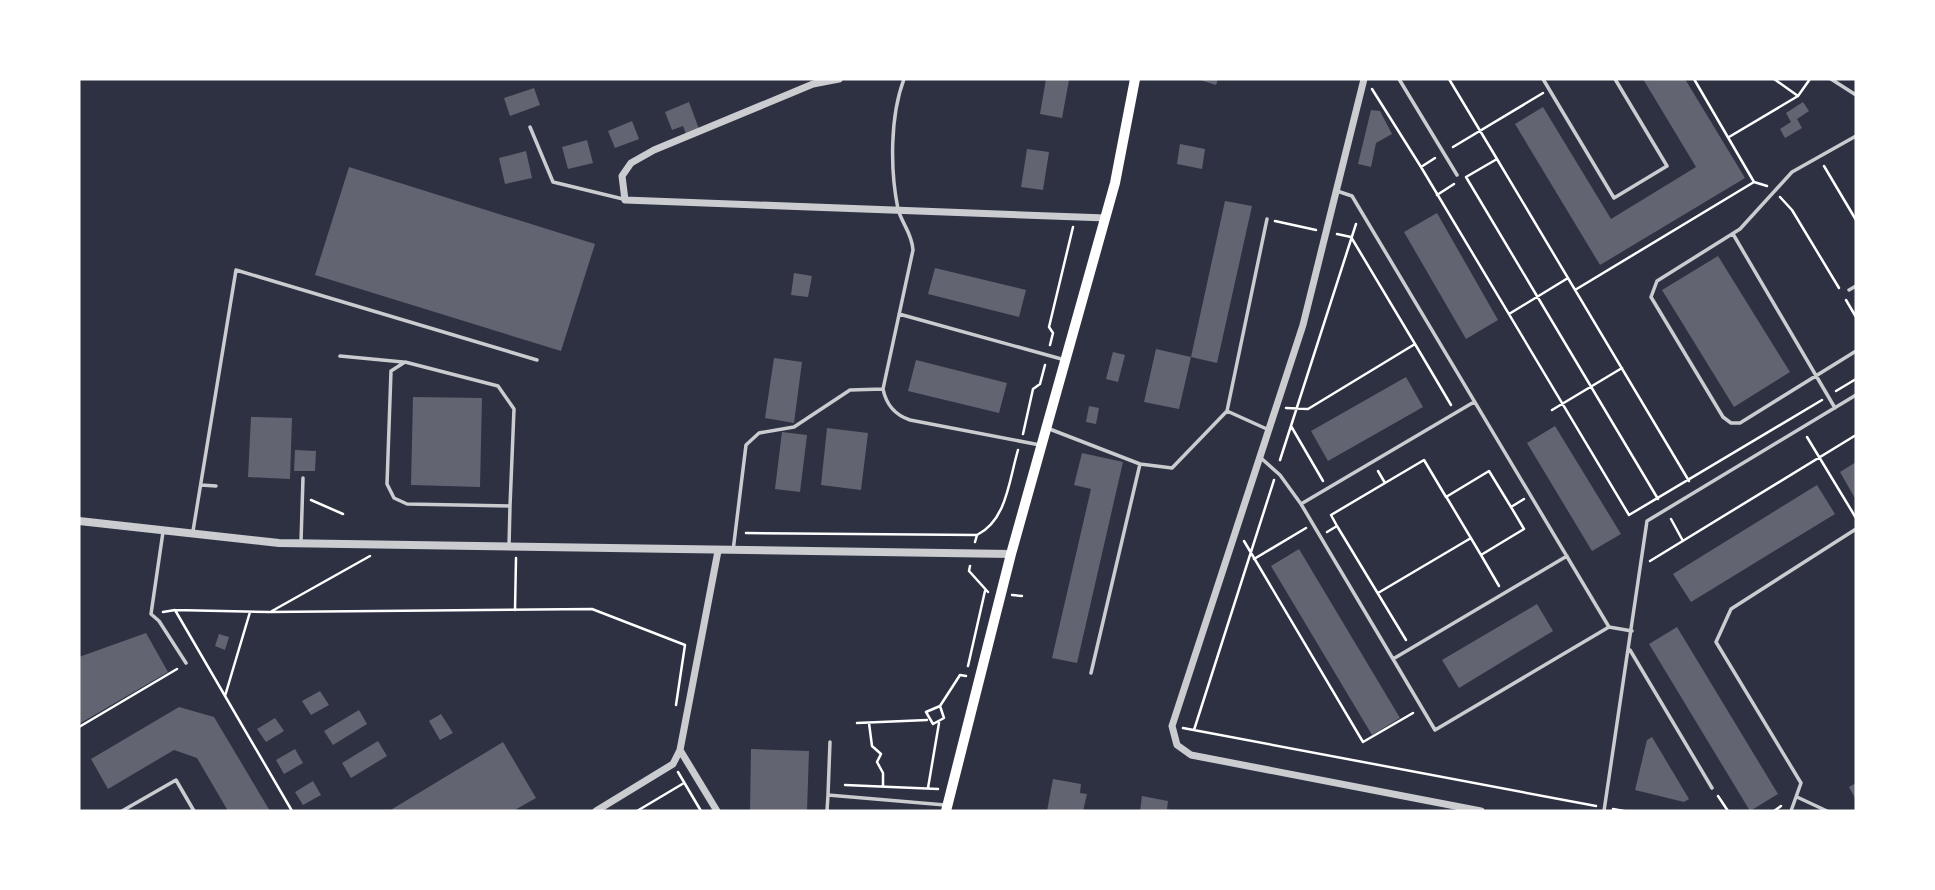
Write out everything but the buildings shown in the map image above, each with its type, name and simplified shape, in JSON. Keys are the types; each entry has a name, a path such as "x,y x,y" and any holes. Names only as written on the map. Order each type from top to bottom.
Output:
{"main road":[{"path":"947,808 1011,554 1106,218 1135,79"}],"street":[{"path":"839,79 813,84 631,163 622,176 625,200 1106,218"},
{"path":"1363,82 1303,326 1172,726 1177,745 1191,755 1480,811"},
{"path":"79,521 301,543 1011,554"},
{"path":"596,811 673,764 680,750 718,551"},
{"path":"680,750 717,811"}],"lane":[{"path":"904,79 892,133 898,211 912,236 913,250 883,389 889,405 903,418 1041,445"},
{"path":"1399,79 1457,175"},
{"path":"1543,79 1614,198 1667,166 1615,79"},
{"path":"1831,79 1856,95"},
{"path":"530,127 553,182 625,200"},
{"path":"1856,136 1792,172 1733,234 1657,281 1651,298 1723,417 1731,423 1740,423 1856,351"},
{"path":"1337,191 1352,196 1609,627"},
{"path":"1046,428 1140,464 1172,468 1227,411 1267,219"},
{"path":"1733,234 1835,408"},
{"path":"193,534 236,270 537,360"},
{"path":"1849,290 1856,286"},
{"path":"899,314 1065,360"},
{"path":"340,356 405,362 498,386 514,409 509,547"},
{"path":"405,362 391,371 387,484 394,498 407,504 510,506"},
{"path":"733,551 746,445 751,438 759,433 794,427 850,390 883,389"},
{"path":"1604,809 1647,521 1856,395"},
{"path":"1301,504 1474,401"},
{"path":"1227,411 1269,430"},
{"path":"1261,458 1280,475 1301,504 1435,730 1609,627 1632,631"},
{"path":"1091,673 1140,464"},
{"path":"301,543 303,478"},
{"path":"201,485 216,486"},
{"path":"163,530 151,614 159,621 186,663"},
{"path":"1791,811 1801,783 1716,642 1731,609 1856,530"},
{"path":"1393,659 1567,556"},
{"path":"1629,649 1712,788"},
{"path":"827,811 830,742"},
{"path":"122,811 176,780 194,811"},
{"path":"828,795 947,808"},
{"path":"1796,797 1827,811"}],"path":[{"path":"1449,79 1696,492"},
{"path":"1694,79 1754,182 1775,191 1792,210 1856,317"},
{"path":"1774,79 1798,96"},
{"path":"1728,138 1798,96 1811,79"},
{"path":"1363,82 1376,90 1629,515 1856,379"},
{"path":"1421,167 1549,89"},
{"path":"1819,157 1856,220"},
{"path":"1437,195 1497,159"},
{"path":"1466,177 1683,541"},
{"path":"1575,290 1754,182"},
{"path":"1267,219 1321,231"},
{"path":"735,533 977,535 991,527 1000,513 1033,389 1040,384 1048,355 1054,333 1049,327 1073,227"},
{"path":"1351,237 1456,412"},
{"path":"1509,314 1568,278"},
{"path":"1276,406 1296,411 1308,409 1415,344"},
{"path":"1552,410 1622,368"},
{"path":"1794,416 1856,518"},
{"path":"1291,426 1328,489"},
{"path":"1640,567 1856,435"},
{"path":"1411,649 1331,515 1385,483 1424,460 1504,594"},
{"path":"1373,462 1385,483"},
{"path":"1446,497 1489,471 1511,507 1524,529 1481,555"},
{"path":"303,496 343,514"},
{"path":"1511,507 1530,496"},
{"path":"1254,559 1312,524"},
{"path":"1320,536 1338,526"},
{"path":"1237,530 1363,742 1422,707"},
{"path":"939,723 933,724 926,712 940,706 960,675 966,677 985,591 981,581 969,571 977,535"},
{"path":"1378,593 1471,538"},
{"path":"269,612 376,553"},
{"path":"506,558 518,558 515,610"},
{"path":"985,591 1022,596"},
{"path":"151,614 175,610 269,612 592,609 685,645 674,714"},
{"path":"175,610 292,811"},
{"path":"225,696 251,612"},
{"path":"79,727 177,669"},
{"path":"928,788 939,723 945,714 940,706"},
{"path":"857,723 929,720"},
{"path":"869,723 872,746 881,754 877,762 883,773 883,786"},
{"path":"1172,726 1624,811"},
{"path":"673,764 701,811"},
{"path":"637,811 684,783"},
{"path":"845,785 938,789"},
{"path":"1712,788 1728,811"}]}
